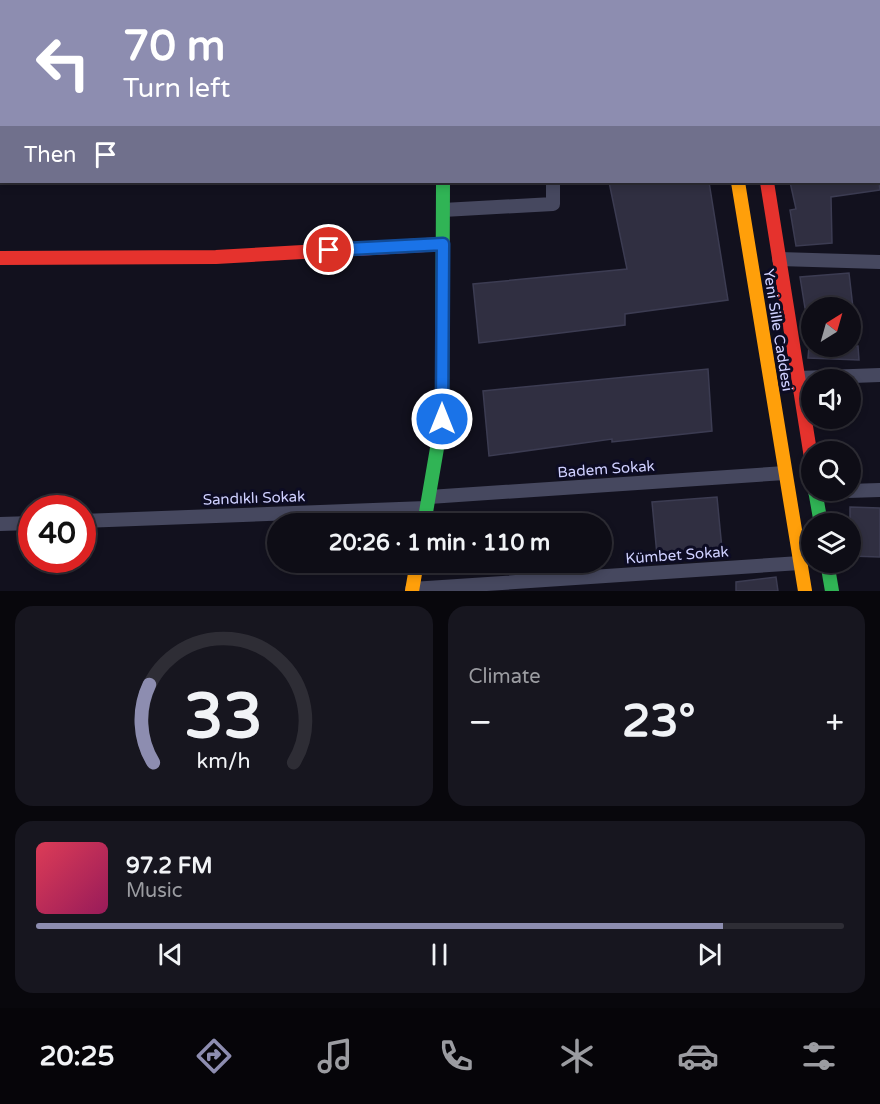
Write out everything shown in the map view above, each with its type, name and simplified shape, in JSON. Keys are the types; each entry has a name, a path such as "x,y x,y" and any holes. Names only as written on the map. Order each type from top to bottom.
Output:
{"street":[{"path":"426,513 442,419 443,183"},
{"path":"443,210 553,204 553,183"},
{"name":"Yeni Sille Caddesi","path":"738,183 804,591"},
{"name":"Yeni Sille Caddesi","path":"767,183 809,441"},
{"path":"0,258 216,256 443,244"},
{"path":"780,258 880,262"},
{"path":"800,378 880,375"},
{"name":"Badem Sokak","path":"427,502 785,473"},
{"path":"861,490 880,490"},
{"name":"Sandıklı Sokak","path":"96,520 427,502"},
{"path":"0,524 18,523"},
{"name":"Kümbet Sokak","path":"412,590 800,563"},
{"path":"412,590 415,573"},
{"path":"829,573 832,591"}],"building":[{"path":"609,183 709,183 728,300 625,314 625,325 479,343 473,284 627,269"},
{"path":"790,183 879,183 880,190 831,197 832,243 796,246 790,210 796,209"},
{"path":"849,273 852,297 803,297 800,277"},
{"path":"859,357 859,360 808,358"},
{"path":"708,369 712,431 612,442 612,439 489,456 483,391"},
{"path":"717,497 722,549 657,555 652,502"},
{"path":"850,507 880,508 880,557 861,556 861,513 850,513"},
{"path":"776,577 778,591 736,591 736,582"}],"traffic: fast":[{"path":"426,513 442,419 443,183"},
{"path":"817,501 819,513"},
{"path":"829,573 832,591"}],"traffic: slow":[{"path":"738,183 805,591"},
{"path":"412,591 415,573"}],"traffic: jam":[{"path":"767,183 808,441"},
{"path":"0,258 216,257 443,244"}],"route":[{"path":"329,250 443,244 442,419"}]}
